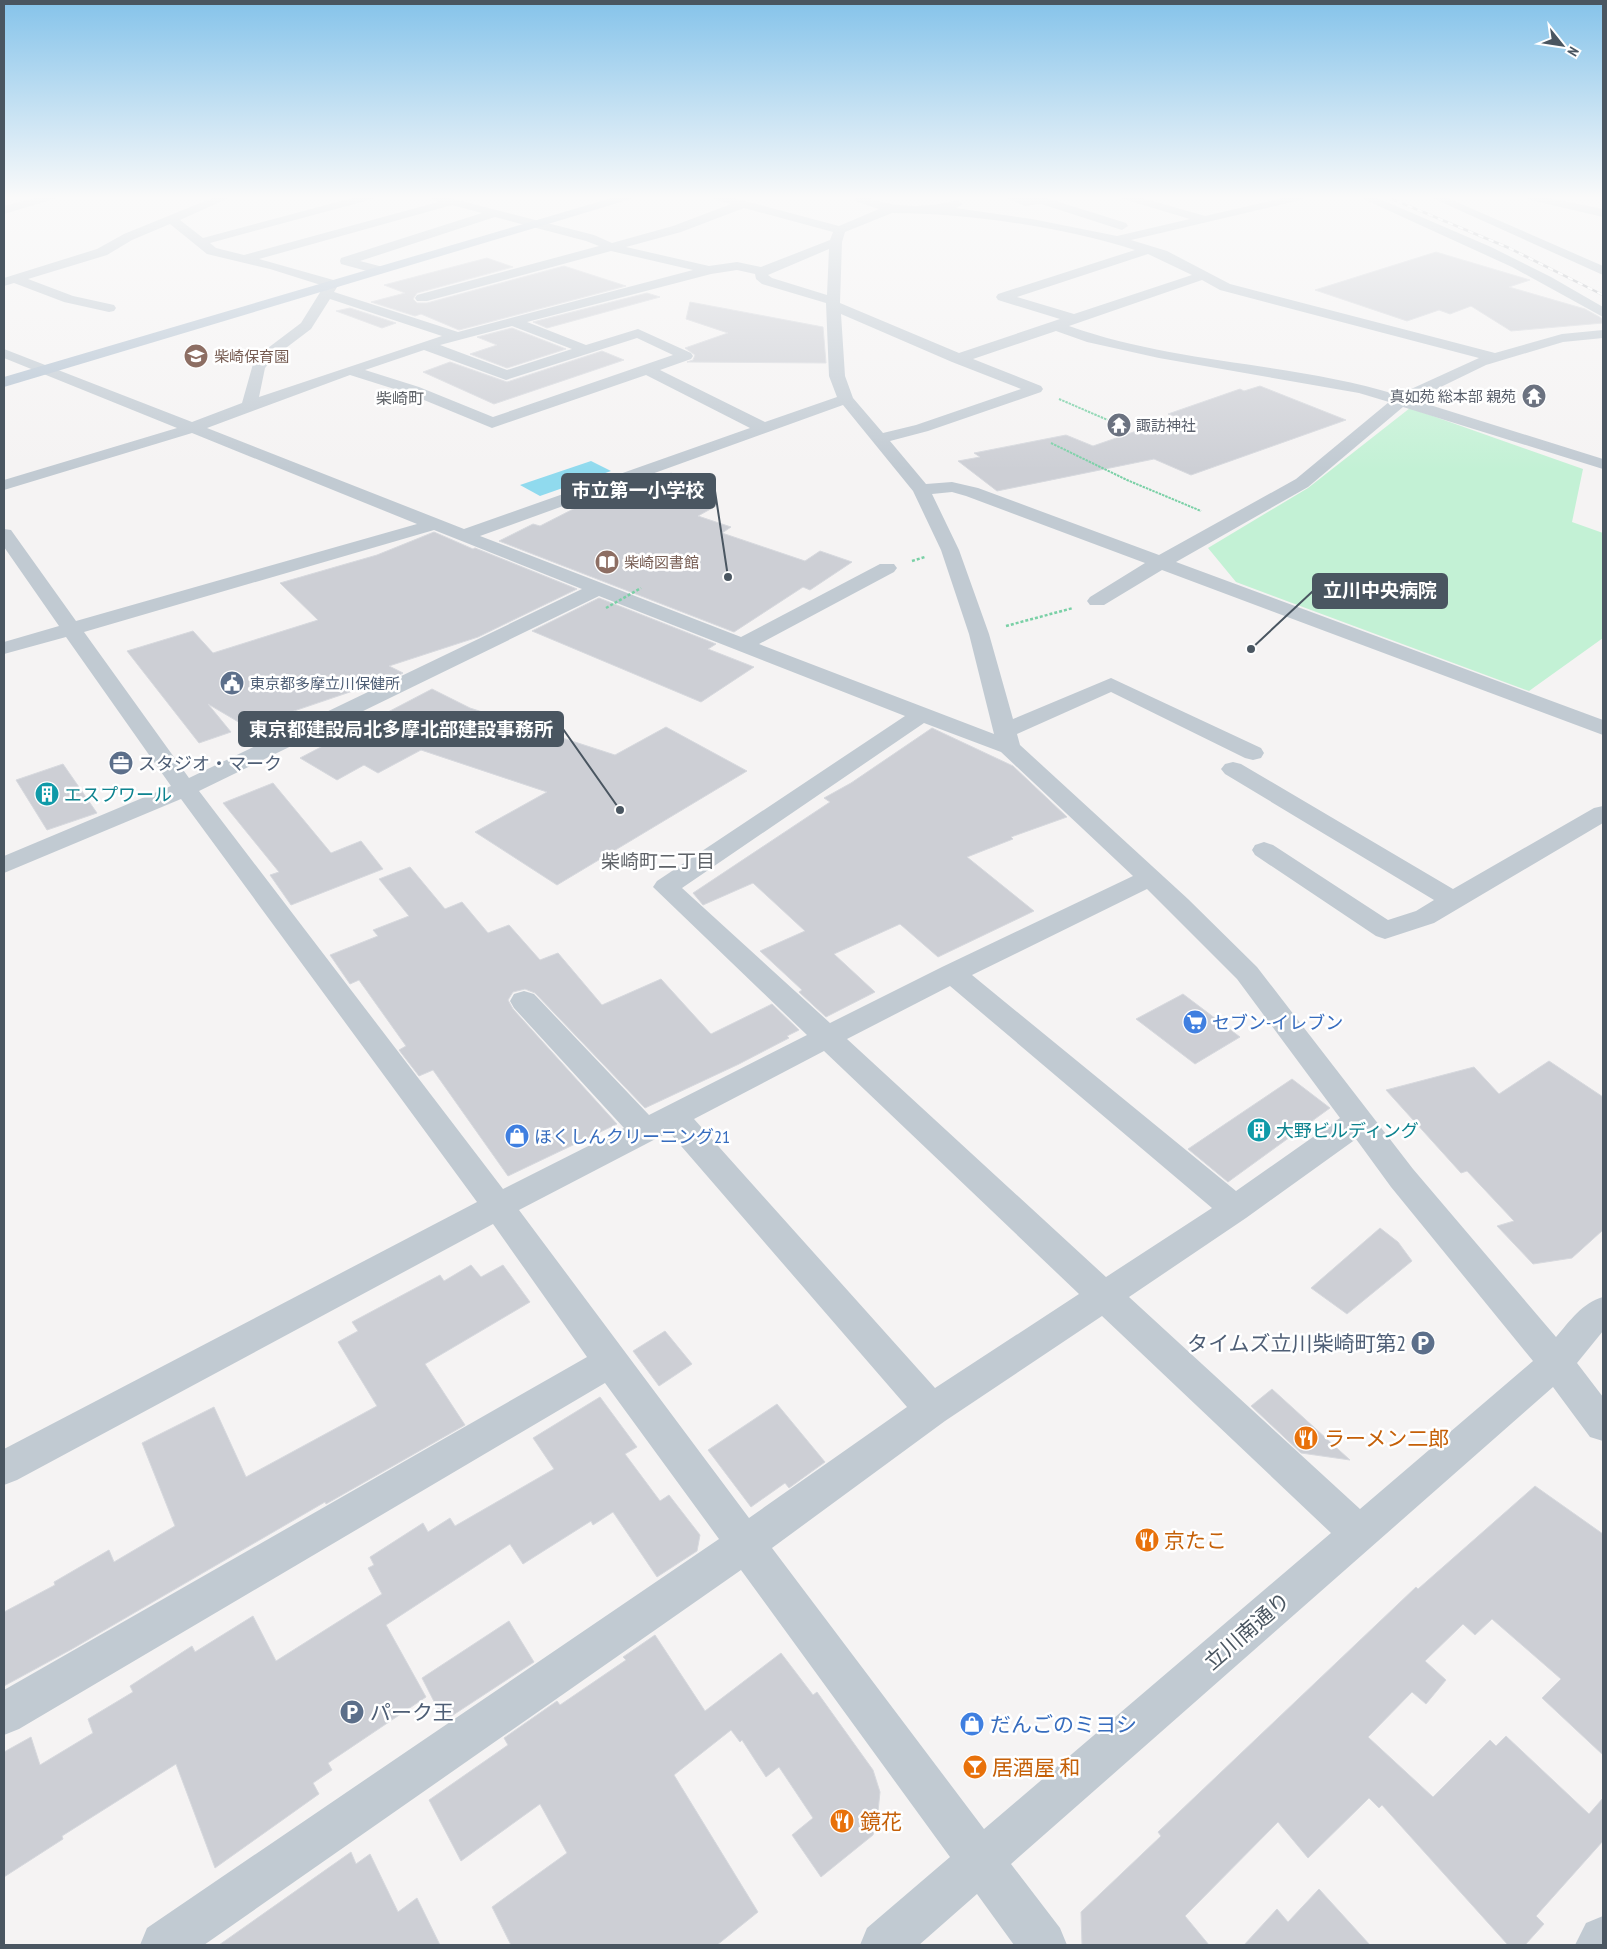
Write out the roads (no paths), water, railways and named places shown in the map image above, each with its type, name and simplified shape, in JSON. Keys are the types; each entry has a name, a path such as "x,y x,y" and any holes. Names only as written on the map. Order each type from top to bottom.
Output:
{"main road":[{"path":"4,382 330,289"}],"street":[{"path":"34,288 69,299 109,308"},
{"path":"422,298 459,288"},
{"path":"4,485 192,428 349,370 424,345 642,288"},
{"path":"785,288 833,303 957,359 1035,390 922,428 879,439"},
{"path":"834,288 833,303 837,376 846,399 921,490 950,550 979,634 1007,739"},
{"path":"1031,288 1003,297 1074,319"},
{"path":"957,359 1166,288"},
{"path":"1229,288 1496,358"},
{"path":"1561,288 1603,313"},
{"path":"249,406 258,367 269,354 306,326 330,289 456,336"},
{"path":"513,322 584,349"},
{"path":"1056,326 1092,339 1159,354 1362,388 1603,464"},
{"path":"349,370 413,390 492,423 686,356 638,333 506,374 457,355 424,345"},
{"path":"1097,601 1158,563 1302,483 1402,400 1481,362 1562,338 1603,334"},
{"path":"4,353 465,535 602,598 742,645 922,716 1007,739 1247,973 1402,1178 1556,1363 1603,1425"},
{"path":"646,369 765,429"},
{"path":"465,535 846,399"},
{"path":"921,490 952,487 972,492 1603,728"},
{"path":"4,648 436,524"},
{"path":"4,534 69,629 185,789 498,1206 610,1362 1043,1945"},
{"path":"742,645 888,568"},
{"path":"4,865 185,789 602,598"},
{"path":"1007,739 1111,684 1253,753"},
{"path":"922,716 666,887 1360,1534"},
{"path":"1233,769 1454,900"},
{"path":"1264,850 1385,930 1425,917 1603,813"},
{"path":"4,1468 498,1206 829,1038 952,973 1149,878"},
{"path":"952,973 1235,1209"},
{"path":"524,1001 661,1124 932,1410"},
{"path":"164,1945 745,1544 932,1410 1235,1209 1360,1120"},
{"name":"立川南通り","path":"884,1945 1556,1363 1591,1321 1603,1311"},
{"path":"4,1714 610,1362"},
{"path":"1599,1945 1603,1940"}],"water":[{"path":"591,461 611,471 540,496 520,485"}],"railway":[{"path":"1589,288 1603,295"}],"place":[{"name":"柴崎保育園","path":"196,356"},
{"name":"真如苑 総本部 親苑","path":"1534,396"},
{"name":"諏訪神社","path":"1119,425"},
{"name":"柴崎図書館","path":"607,562"},
{"name":"市立第一小学校","path":"728,577"},
{"name":"立川中央病院","path":"1251,649"},
{"name":"東京都多摩立川保健所","path":"232,683"},
{"name":"スタジオ・マーク","path":"121,763"},
{"name":"エスプワール","path":"47,794"},
{"name":"東京都建設局北多摩北部建設事務所","path":"620,810"},
{"name":"セブン-イレブン","path":"1195,1022"},
{"name":"大野ビルディング","path":"1259,1130"},
{"name":"ほくしんクリーニング21","path":"517,1136"},
{"name":"タイムズ立川柴崎町第2","path":"1423,1343"},
{"name":"ラーメン二郎","path":"1306,1438"},
{"name":"京たこ","path":"1147,1540"},
{"name":"パーク王","path":"352,1712"},
{"name":"だんごのミヨシ","path":"972,1724"},
{"name":"居酒屋 和","path":"975,1767"},
{"name":"鏡花","path":"842,1821"}],"district":[{"name":"柴崎町","path":"400,398"},
{"name":"柴崎町二丁目","path":"658,861"}]}
